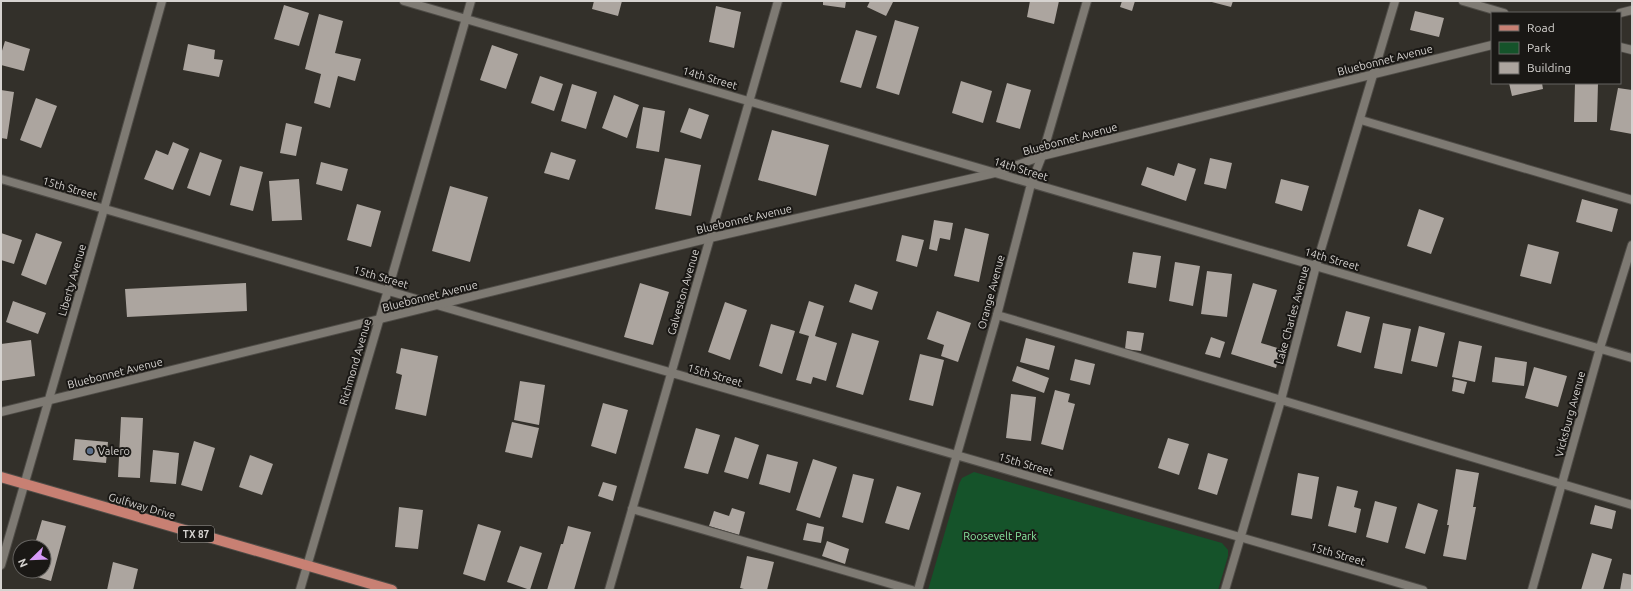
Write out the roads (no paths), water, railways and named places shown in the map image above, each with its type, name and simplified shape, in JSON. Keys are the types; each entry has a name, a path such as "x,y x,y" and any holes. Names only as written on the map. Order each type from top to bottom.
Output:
{"main road":[{"name":"Gulfway Drive","path":"1,477 392,590"}],"street":[{"name":"Liberty Avenue","path":"1,565 104,209 162,1"},
{"name":"14th Street","path":"404,1 1632,358"},
{"name":"Richmond Avenue","path":"300,590 388,290 470,1"},
{"name":"Galveston Avenue","path":"609,590 748,101 778,1"},
{"name":"Orange Avenue","path":"918,590 997,315 1031,184 1042,156 1087,1"},
{"name":"Lake Charles Avenue","path":"1226,590 1281,400 1316,266 1361,120 1395,1"},
{"path":"1463,1 1501,12"},
{"path":"1621,13 1632,10"},
{"name":"Bluebonnet Avenue","path":"1,412 710,238 995,173 1042,156 1491,45"},
{"path":"1621,47 1632,50"},
{"path":"1361,120 1632,200"},
{"name":"15th Street","path":"1,179 1423,590"},
{"name":"Vicksburg Avenue","path":"1532,590 1600,348 1632,245"},
{"path":"997,315 1632,505"},
{"path":"632,509 912,590"}],"place":[{"name":"Valero","path":"90,451"}],"park label":[{"name":"Roosevelt Park","path":"1000,536"}]}
